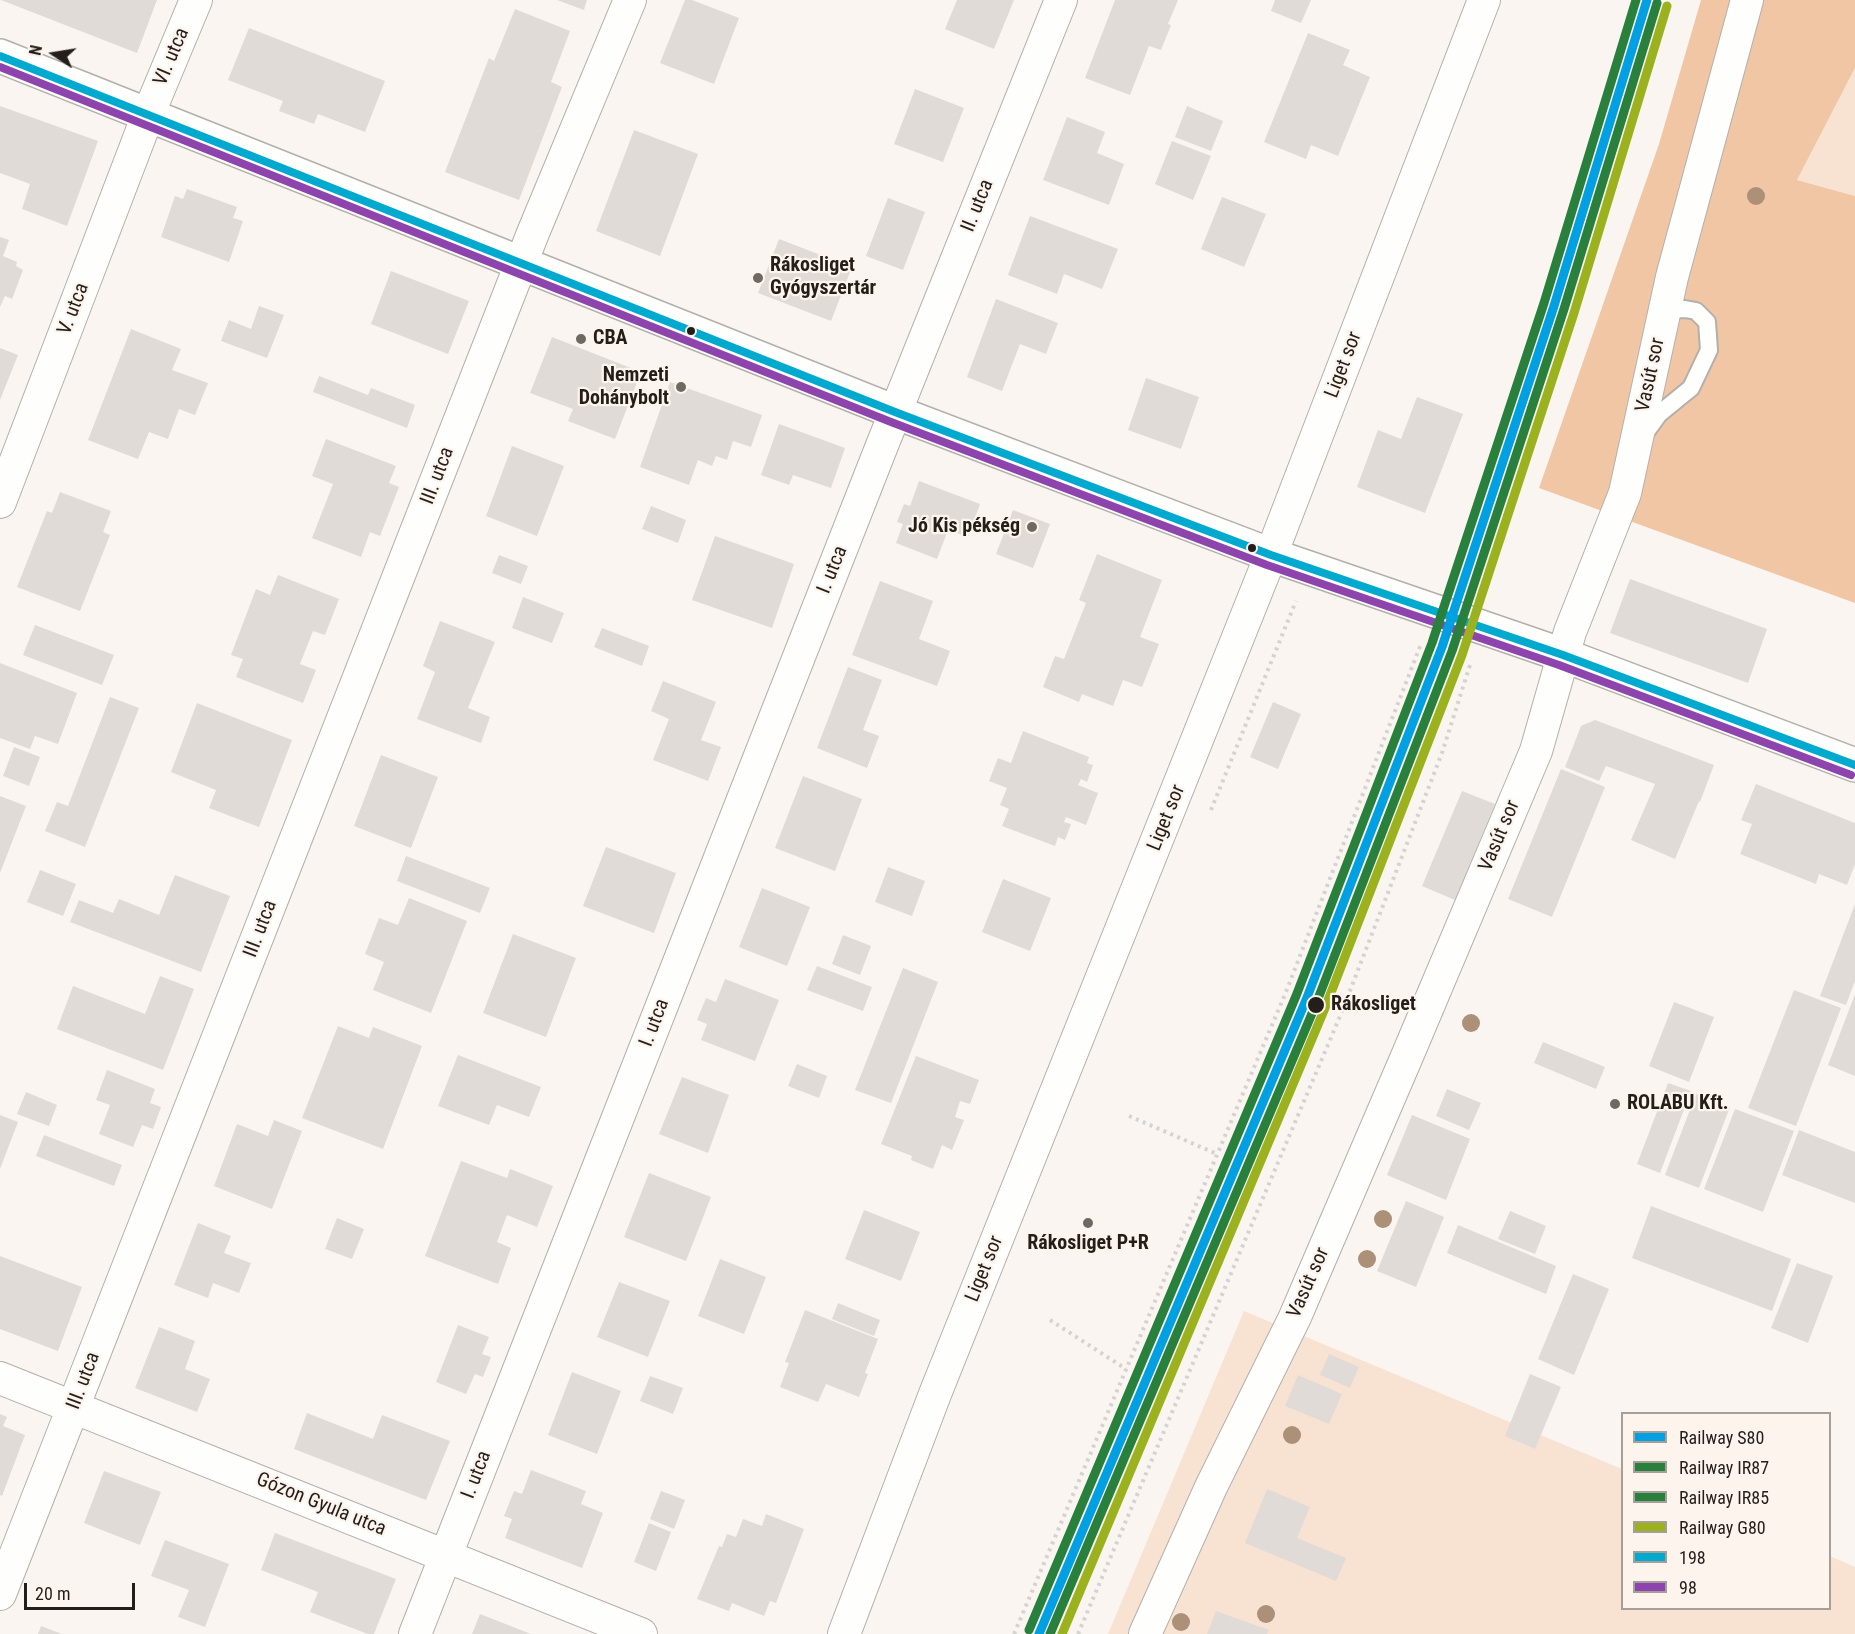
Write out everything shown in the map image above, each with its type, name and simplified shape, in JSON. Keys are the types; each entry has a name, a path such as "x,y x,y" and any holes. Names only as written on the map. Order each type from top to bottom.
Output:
{"street":[{"name":"VI. utca","path":"148,115 196,0"},
{"name":"III. utca","path":"0,1594 522,263 630,0"},
{"name":"II. utca","path":"895,412 1061,0"},
{"name":"Liget sor","path":"844,1634 935,1394 1271,555 1484,0"},
{"name":"Vasút sor","path":"1145,1634 1211,1487 1294,1317 1536,750 1570,632 1625,493 1672,277 1747,0"},
{"path":"0,56 895,412 1271,555 1563,655 1855,765"},
{"name":"V. utca","path":"0,502 148,115"},
{"name":"I. utca","path":"416,1634 895,412"},
{"name":"Gózon Gyula utca","path":"0,1378 641,1634"}],"lane":[{"path":"1635,448 1659,414 1691,388 1709,350 1707,322 1696,311 1665,310"}],"path":[{"path":"1211,810 1298,598"},
{"path":"1014,1634 1286,992 1422,641"},
{"path":"1078,1634 1336,1025 1442,753 1472,658"},
{"path":"1129,1116 1217,1155"},
{"path":"1050,1320 1126,1369"}],"shaded area":[{"path":"1701,0 1855,0 1855,68 1797,180 1855,196 1855,603 1539,488 1659,144"},
{"path":"1855,68 1855,196 1797,180"},
{"path":"1244,1311 1621,1469 1621,1610 1831,1610 1831,1556 1855,1567 1855,1634 1108,1634"}],"building":[{"path":"1,0 157,0 137,53"},
{"path":"557,0 587,0 584,10"},
{"path":"685,0 692,0 739,18 714,84 660,63"},
{"path":"957,0 1014,0 994,49 945,29"},
{"path":"1115,0 1178,0 1161,50 1149,46 1130,95 1085,78"},
{"path":"1275,0 1311,0 1301,23 1271,11"},
{"path":"515,9 570,31 551,82 562,87 519,200 445,172 489,58 494,61"},
{"path":"249,28 385,81 365,132 318,114 314,124 279,111 283,101 228,80"},
{"path":"1308,33 1350,50 1343,65 1370,77 1338,156 1311,145 1306,159 1264,142"},
{"path":"915,89 964,108 943,162 894,144"},
{"path":"0,106 98,141 67,226 22,209 30,184 0,173"},
{"path":"1187,106 1223,121 1211,151 1175,137"},
{"path":"1067,117 1105,132 1097,153 1124,164 1109,205 1043,180"},
{"path":"634,130 698,154 660,256 596,231"},
{"path":"1172,141 1211,156 1193,200 1155,184"},
{"path":"187,189 237,207 233,218 243,221 229,262 161,237 175,196 183,199"},
{"path":"1222,197 1266,214 1244,267 1201,249"},
{"path":"888,198 925,212 903,270 866,256"},
{"path":"1030,216 1118,249 1102,289 1064,274 1057,294 1008,275"},
{"path":"0,237 9,240 3,256 17,262 16,266 23,270 12,299 5,296 0,307"},
{"path":"779,239 852,267 831,321 758,293"},
{"path":"391,271 469,301 448,354 371,324"},
{"path":"996,299 1058,323 1046,354 1020,344 1002,391 967,377"},
{"path":"259,306 284,315 267,358 221,341 229,320 251,329"},
{"path":"131,329 181,349 172,370 208,383 195,415 179,409 168,439 149,432 138,459 88,440"},
{"path":"552,337 641,372 615,439 568,421 573,409 530,393"},
{"path":"0,348 18,355 0,400"},
{"path":"319,376 368,395 371,388 415,405 407,428 313,392"},
{"path":"1146,378 1199,397 1181,449 1128,430"},
{"path":"670,382 762,415 751,447 733,441 727,460 716,456 712,466 698,460 689,485 640,467"},
{"path":"1417,397 1463,414 1425,513 1357,487 1378,430 1401,439"},
{"path":"779,424 845,448 831,488 793,475 789,485 761,475"},
{"path":"326,439 396,466 389,483 399,487 380,536 370,532 361,557 312,538 333,484 312,476"},
{"path":"512,446 564,466 537,536 486,516"},
{"path":"919,481 980,504 968,537 948,530 937,559 896,543 903,524 897,522 904,504 910,506"},
{"path":"60,492 111,511 103,532 110,535 80,611 17,587 47,511 52,513"},
{"path":"651,506 686,520 678,543 642,529"},
{"path":"1013,510 1050,524 1033,568 996,554"},
{"path":"715,536 794,564 772,628 692,600"},
{"path":"1097,554 1162,580 1140,637 1159,644 1142,687 1123,680 1113,706 1082,694 1079,702 1043,687 1055,656 1064,659 1086,603 1079,600"},
{"path":"499,555 528,566 521,584 492,573"},
{"path":"278,575 339,599 325,635 313,631 300,664 316,670 303,703 236,677 243,659 231,655 256,589 270,595"},
{"path":"1630,579 1767,629 1748,683 1610,633"},
{"path":"880,581 933,601 919,639 950,651 937,686 852,655"},
{"path":"523,597 564,613 552,643 512,628"},
{"path":"440,621 495,642 468,708 490,717 481,743 417,719 435,672 423,666"},
{"path":"35,625 114,655 102,685 23,655"},
{"path":"602,628 649,646 642,666 594,647"},
{"path":"0,663 77,693 58,744 35,736 30,749 0,738"},
{"path":"848,667 882,680 863,730 879,736 867,768 817,748"},
{"path":"663,681 716,702 701,740 721,747 708,781 653,760 669,719 651,711"},
{"path":"110,697 139,708 85,847 45,831 57,802 68,806"},
{"path":"1273,702 1301,714 1278,769 1250,757"},
{"path":"197,703 292,740 259,827 209,808 216,790 171,772"},
{"path":"1595,720 1714,765 1675,859 1631,840 1655,784 1606,766 1599,781 1565,767 1581,726"},
{"path":"1023,731 1089,757 1087,763 1093,765 1087,782 1081,779 1078,785 1098,793 1086,825 1066,817 1064,822 1071,824 1065,840 1058,837 1055,846 1002,826 1009,809 1000,805 1007,788 989,781 998,758 1011,763"},
{"path":"14,747 40,757 29,786 3,776"},
{"path":"381,755 438,777 411,848 354,826"},
{"path":"1561,769 1605,787 1552,917 1508,899"},
{"path":"803,776 862,799 835,871 775,848"},
{"path":"1756,784 1855,823 1855,864 1847,885 1819,874 1816,884 1740,854 1752,824 1741,820"},
{"path":"1462,791 1495,804 1455,900 1422,886"},
{"path":"0,796 26,806 0,873"},
{"path":"606,847 676,873 654,933 583,906"},
{"path":"406,856 490,888 480,913 397,881"},
{"path":"888,867 925,881 912,916 875,902"},
{"path":"40,870 76,884 63,916 27,902"},
{"path":"175,875 230,896 201,972 70,922 79,900 113,913 119,899 159,915"},
{"path":"1003,879 1051,898 1030,951 982,932"},
{"path":"762,888 810,907 787,966 739,947"},
{"path":"409,898 467,921 431,1013 373,990 384,962 365,954 379,918 398,925"},
{"path":"1855,904 1855,981 1846,1005 1820,996"},
{"path":"513,934 576,958 546,1037 483,1013"},
{"path":"843,935 871,946 860,975 832,964"},
{"path":"817,966 872,987 863,1011 807,990"},
{"path":"903,968 938,982 891,1103 855,1090"},
{"path":"160,976 194,989 163,1070 57,1029 73,986 145,1014"},
{"path":"725,979 779,1000 755,1061 701,1040 707,1024 697,1020 706,998 716,1002"},
{"path":"1794,990 1841,1008 1796,1126 1748,1108"},
{"path":"1855,994 1855,1076 1828,1065"},
{"path":"1674,1002 1714,1017 1689,1082 1649,1066"},
{"path":"338,1026 369,1038 373,1027 422,1046 383,1149 302,1118"},
{"path":"1543,1042 1605,1067 1596,1089 1534,1063"},
{"path":"458,1055 541,1087 529,1117 497,1105 489,1125 438,1106"},
{"path":"916,1056 979,1080 970,1104 960,1101 955,1117 964,1120 952,1150 942,1145 933,1169 911,1160 912,1156 881,1144"},
{"path":"797,1064 827,1076 819,1098 788,1086"},
{"path":"107,1070 155,1089 150,1103 161,1107 153,1129 142,1125 133,1147 99,1134 110,1105 96,1100"},
{"path":"682,1077 729,1095 708,1153 659,1134"},
{"path":"1668,1083 1691,1091 1660,1173 1637,1164"},
{"path":"1447,1089 1481,1103 1469,1130 1436,1116"},
{"path":"26,1092 57,1105 49,1126 17,1114"},
{"path":"1696,1094 1730,1107 1699,1188 1665,1175"},
{"path":"1735,1109 1794,1131 1763,1212 1704,1189"},
{"path":"0,1115 18,1122 0,1169"},
{"path":"1412,1115 1470,1139 1446,1200 1387,1175"},
{"path":"274,1120 302,1131 272,1209 214,1186 237,1124 268,1136"},
{"path":"1799,1130 1855,1152 1855,1203 1782,1175"},
{"path":"44,1135 122,1165 114,1186 36,1156"},
{"path":"461,1161 507,1178 510,1169 553,1186 537,1227 507,1215 497,1242 511,1248 498,1284 425,1256"},
{"path":"649,1173 711,1197 686,1261 624,1237"},
{"path":"1406,1201 1444,1217 1416,1287 1377,1271"},
{"path":"1651,1206 1791,1259 1772,1311 1632,1258"},
{"path":"864,1210 920,1232 901,1281 845,1259"},
{"path":"1510,1211 1546,1226 1535,1254 1498,1239"},
{"path":"337,1218 364,1229 352,1259 325,1249"},
{"path":"198,1223 231,1236 224,1253 251,1263 239,1293 213,1283 208,1298 174,1285"},
{"path":"1458,1225 1556,1266 1546,1294 1447,1253"},
{"path":"0,1256 82,1287 58,1351 0,1329"},
{"path":"720,1259 766,1277 744,1334 698,1316"},
{"path":"1797,1263 1833,1276 1808,1343 1771,1328"},
{"path":"1573,1274 1609,1289 1574,1375 1538,1359"},
{"path":"619,1282 670,1301 648,1357 597,1337"},
{"path":"838,1303 880,1320 874,1336 832,1319"},
{"path":"805,1310 878,1339 859,1397 826,1384 818,1402 780,1387 789,1363 785,1362"},
{"path":"458,1325 489,1337 482,1354 491,1357 483,1377 475,1374 466,1394 436,1382"},
{"path":"159,1327 195,1341 185,1369 210,1379 197,1412 135,1388"},
{"path":"1329,1354 1359,1367 1350,1388 1320,1375"},
{"path":"572,1372 621,1391 597,1454 548,1435"},
{"path":"1530,1374 1561,1387 1535,1449 1505,1436"},
{"path":"1298,1375 1342,1394 1329,1424 1285,1406"},
{"path":"650,1376 683,1388 673,1414 640,1401"},
{"path":"307,1413 373,1439 382,1415 450,1441 426,1500 294,1449"},
{"path":"0,1414 7,1417 3,1426 25,1435 2,1496 0,1495"},
{"path":"531,1470 586,1491 581,1504 603,1513 582,1568 505,1538 512,1519 504,1516 514,1491 522,1494"},
{"path":"104,1471 161,1492 140,1545 84,1523"},
{"path":"1267,1489 1310,1507 1297,1538 1346,1558 1336,1581 1245,1543"},
{"path":"661,1491 685,1500 674,1529 650,1519"},
{"path":"766,1514 804,1529 776,1603 770,1601 764,1616 732,1603 729,1611 697,1599 719,1546 722,1547 727,1534 736,1537 743,1519 762,1526"},
{"path":"649,1523 671,1532 656,1571 634,1562"},
{"path":"275,1533 396,1579 374,1634 368,1634 310,1612 318,1592 261,1570"},
{"path":"165,1540 229,1564 205,1627 178,1617 189,1590 151,1576"},
{"path":"1216,1611 1269,1630 1267,1634 1207,1634"},
{"path":"480,1614 531,1634 472,1634"},
{"path":"41,1626 62,1634 38,1634"}],"rail line":[{"name":"IR85","path":"1029,1630 1296,996 1432,643 1544,303 1636,0"},
{"name":"S80","path":"1039,1634 1306,1000 1442,647 1554,306 1647,0"},
{"name":"IR87","path":"1050,1634 1316,1004 1452,651 1564,309 1657,3"},
{"name":"G80","path":"1062,1634 1325,1008 1462,655 1574,313 1667,6"}],"transit line":[{"name":"198","path":"0,56 895,412 1271,555 1563,655 1855,765"},
{"name":"98","path":"0,67 891,422 1267,565 1559,665 1851,775"}],"place":[{"name":"Rákosliget Gyógyszertár","path":"758,278"},
{"name":"CBA","path":"581,339"},
{"name":"Nemzeti Dohánybolt","path":"681,387"},
{"name":"Jó Kis pékség","path":"1032,527"},
{"name":"Rákosliget","path":"1316,1005"},
{"name":"ROLABU Kft.","path":"1615,1104"},
{"name":"Rákosliget P+R","path":"1088,1223"}]}
